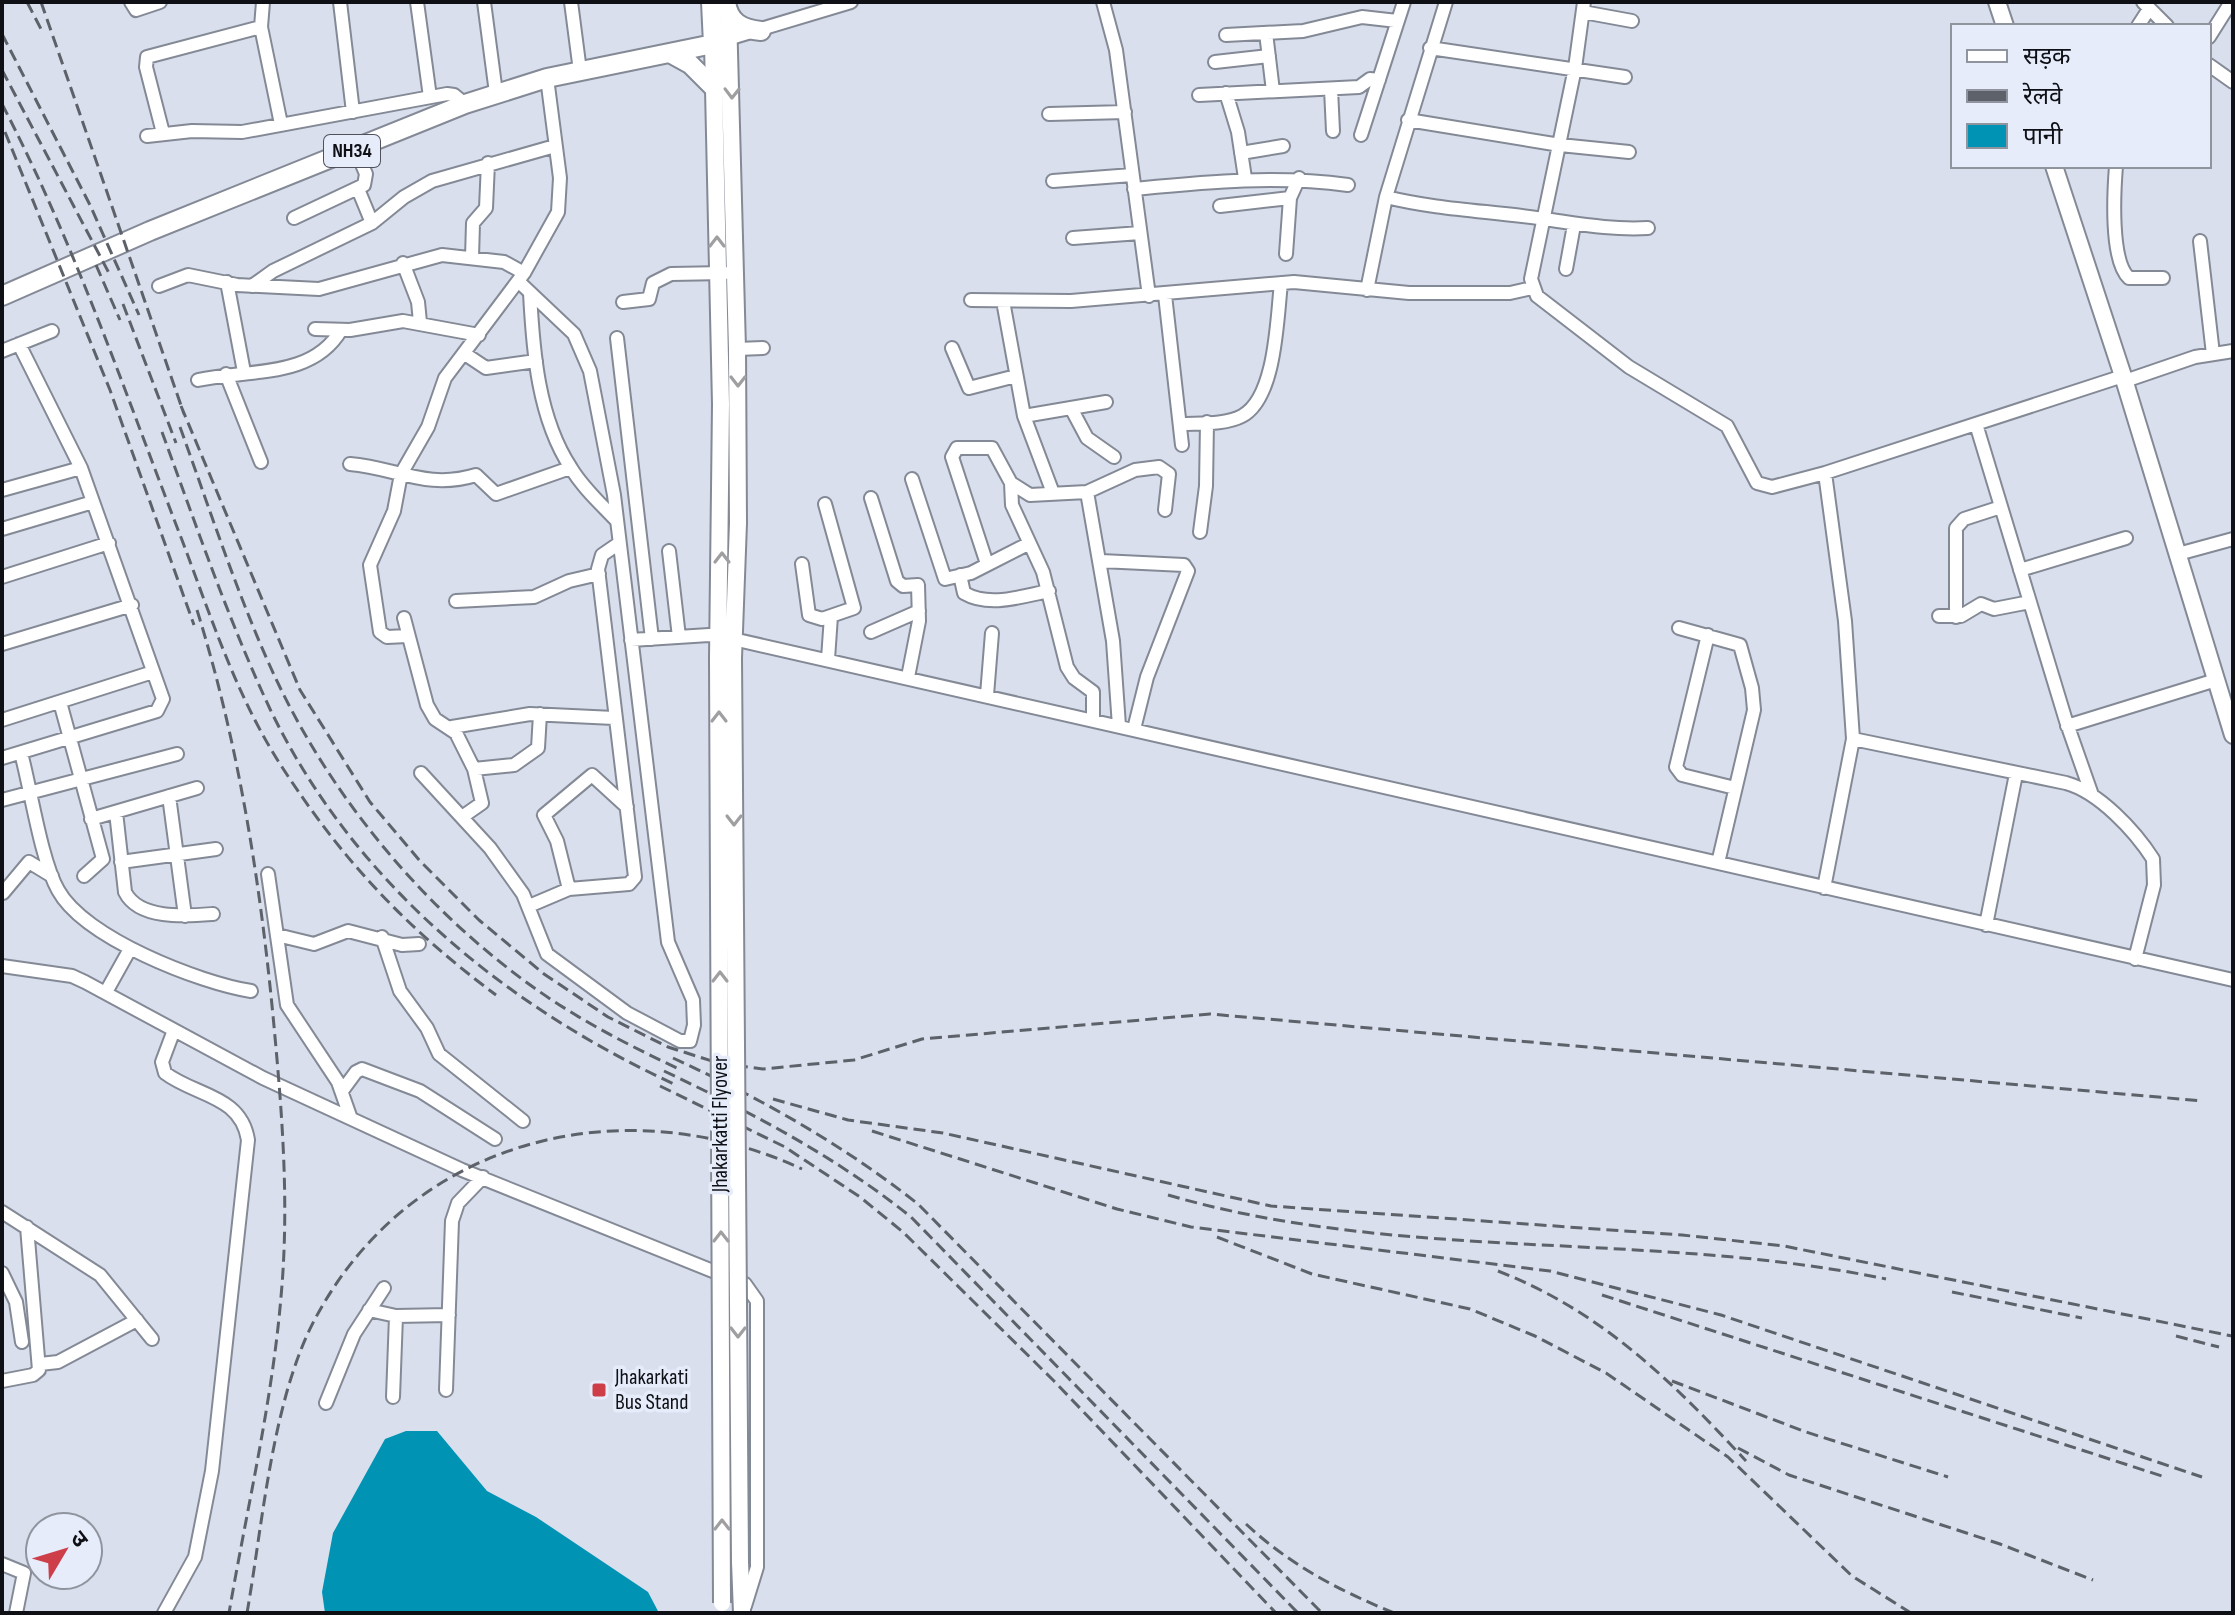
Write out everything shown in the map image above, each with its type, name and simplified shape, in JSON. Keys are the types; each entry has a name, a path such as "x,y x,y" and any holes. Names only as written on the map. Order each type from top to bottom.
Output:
{"highway":[{"path":"711,2 722,41"},
{"path":"727,9 745,28 761,31"},
{"name":"NH34","path":"2,296 261,185 496,93 547,78 722,41"},
{"path":"670,53 690,64 714,88"}],"main road":[{"path":"1997,2 2004,24"},
{"path":"725,637 714,88 727,9"},
{"path":"722,41 736,273 738,523 725,637"},
{"path":"2055,168 2124,378 2233,735"},
{"name":"Jhakarkatti Flyover","path":"725,637 742,1613"},
{"name":"Jhakarkatti Flyover","path":"722,1608 726,658"}],"street":[{"path":"131,2 133,9 138,10 160,2"},
{"path":"263,2 261,27 281,124"},
{"path":"340,2 353,112"},
{"path":"417,2 430,97"},
{"path":"484,2 496,93"},
{"path":"571,2 580,71"},
{"path":"722,41 851,2"},
{"path":"1103,2 1116,50 1149,296"},
{"path":"1361,135 1404,2"},
{"path":"1367,290 1386,197 1446,2 1436,2"},
{"path":"2211,34 2231,2"},
{"path":"2139,24 2146,5 2165,24"},
{"path":"1632,21 1584,7 1560,145 1531,279 1532,288 1537,296 1602,348 1727,426 1757,483 1772,487 1825,473 2124,378 2233,351"},
{"path":"1226,35 1315,29 1362,17 1397,21"},
{"path":"163,133 146,67 147,57 261,27"},
{"path":"1266,33 1273,91"},
{"path":"1430,48 1625,77"},
{"path":"1215,62 1269,56"},
{"path":"2211,66 2233,82"},
{"path":"407,636 387,637 380,632 370,565 394,511 401,474 428,427 445,378 521,277 552,228 558,212 561,193 547,78"},
{"path":"1199,95 1359,87 1370,79 1379,80"},
{"path":"1331,89 1333,131"},
{"path":"1226,93 1245,178"},
{"path":"147,136 242,132 430,97 454,95 465,104"},
{"path":"1049,114 1125,112"},
{"path":"1408,120 1560,145 1629,152"},
{"path":"252,286 273,271 372,223 404,197 432,181 555,146"},
{"path":"1241,153 1283,146"},
{"path":"294,218 364,185 366,174 356,150"},
{"path":"472,258 473,223 486,208 488,163"},
{"path":"2116,168 2114,221 2123,271 2129,278 2163,278"},
{"path":"1053,181 1132,175"},
{"path":"1134,189 1245,178 1299,178 1348,185"},
{"path":"1286,254 1290,198 1299,178"},
{"path":"358,189 372,223"},
{"path":"1386,197 1448,210 1544,219 1614,230 1648,228"},
{"path":"1220,206 1290,198"},
{"path":"1566,269 1574,225"},
{"path":"1073,238 1140,233"},
{"path":"2200,241 2213,354"},
{"path":"159,286 188,275 252,286 319,289 403,263 442,255 512,264 530,293 565,323 583,350 590,371 616,520 668,942 695,1007 693,1037 686,1042 627,1013 547,954 529,906 490,848 421,773"},
{"path":"403,263 418,302 420,322"},
{"path":"623,302 649,299 653,283 671,274 736,273"},
{"path":"227,282 244,372"},
{"path":"971,300 1149,296 1281,283 1367,290 1510,293 1532,288"},
{"path":"1181,424 1243,416 1261,393 1270,369 1281,283"},
{"path":"530,293 536,361 550,423 570,468 616,520"},
{"path":"1165,295 1182,445"},
{"path":"1003,301 1024,416 1053,493"},
{"path":"315,329 341,330 394,321 420,322 479,335"},
{"path":"198,380 303,365 326,352 341,330"},
{"path":"2,351 52,331"},
{"path":"617,338 652,639"},
{"path":"2,758 157,711 163,699 81,468 19,344"},
{"path":"737,349 763,348"},
{"path":"952,348 969,388 1016,376"},
{"path":"465,354 486,368 536,361"},
{"path":"226,374 261,462"},
{"path":"1024,416 1106,402"},
{"path":"1071,408 1087,438 1114,457"},
{"path":"1200,532 1206,486 1207,422"},
{"path":"1976,424 2067,726 2093,796"},
{"path":"987,564 952,454 957,448 992,448 1011,483 1012,505 1049,591 1067,667 1074,678 1093,692 1093,720"},
{"path":"350,464 427,482 476,475 496,494 570,468"},
{"path":"1011,483 1035,497 1087,492 1135,470 1159,467 1169,474 1165,510"},
{"path":"2,490 81,468"},
{"path":"1824,888 1853,739 1845,621 1825,473"},
{"path":"912,479 945,579 987,564 1028,544"},
{"path":"1087,492 1113,641 1119,726"},
{"path":"871,498 897,581 903,586 918,585 919,611 908,677"},
{"path":"2,529 93,502"},
{"path":"802,564 809,615 817,619 854,608 825,504"},
{"path":"1956,617 1956,528 1964,519 2001,507"},
{"path":"2020,570 2126,538"},
{"path":"2178,554 2233,539"},
{"path":"2,577 109,543"},
{"path":"529,906 569,889 629,884 636,871 614,718 599,574 602,555 618,544"},
{"path":"669,551 679,637"},
{"path":"1101,561 1184,565 1188,571 1147,677 1134,729"},
{"path":"456,601 534,597 569,581 599,574"},
{"path":"960,575 964,593 971,597 1002,600 1049,591"},
{"path":"1939,616 1956,617 1977,605 1994,609 2030,602"},
{"path":"2,644 132,605"},
{"path":"871,632 919,611"},
{"path":"828,659 831,616"},
{"path":"404,618 429,711 435,719 452,727 540,714 614,718"},
{"path":"1679,628 1740,645 1754,701 1718,863"},
{"path":"987,695 992,633"},
{"path":"1708,635 1676,767 1682,775 1735,788"},
{"path":"631,640 725,637 2233,980"},
{"path":"2,720 153,672"},
{"path":"2067,726 2216,680"},
{"path":"60,702 103,859 84,876"},
{"path":"474,769 514,765 538,748 540,714"},
{"path":"452,727 474,769 482,803 462,817"},
{"path":"1853,739 2066,783 2093,796 2153,859 2154,885 2135,959"},
{"path":"21,753 52,876 69,904 130,949 226,986 251,991"},
{"path":"2,800 177,754"},
{"path":"1986,925 2016,774"},
{"path":"569,889 557,841 544,815 592,775 627,807"},
{"path":"91,819 197,788"},
{"path":"169,796 185,916"},
{"path":"116,812 125,892 131,902 140,908 185,916 213,914"},
{"path":"121,862 216,849"},
{"path":"3,893 29,862 52,876"},
{"path":"636,871 649,873 662,882"},
{"path":"268,874 287,1005 342,1091 350,1116"},
{"path":"277,935 314,944 341,931 382,937 402,945 419,944"},
{"path":"382,937 400,991 427,1028 439,1054 523,1121"},
{"path":"106,992 130,949"},
{"path":"2,966 72,976 263,1078 483,1177 745,1284 752,1290 757,1301 757,1567 742,1613"},
{"path":"164,1613 195,1557 212,1471 248,1140 244,1122 230,1106 165,1073 162,1062 174,1030"},
{"path":"342,1091 356,1072 362,1069 420,1091 495,1139"},
{"path":"446,1390 452,1221 458,1203 483,1177"},
{"path":"2,1212 100,1275 152,1339"},
{"path":"2,1381 37,1373 40,1364 27,1227"},
{"path":"2,1273 22,1342"},
{"path":"326,1403 354,1334 384,1288"},
{"path":"369,1310 396,1316 449,1315"},
{"path":"393,1397 396,1316"},
{"path":"40,1364 65,1359 137,1320"},
{"path":"2,1564 24,1573 16,1613"}],"water":[{"path":"406,1431 437,1431 487,1491 536,1517 648,1592 659,1613 325,1613 322,1592 333,1533 385,1439"}],"railway":[{"path":"27,2 41,29"},
{"path":"41,2 184,414"},
{"path":"2,34 90,205 139,315"},
{"path":"2,70 110,275"},
{"path":"2,104 76,265 226,656 266,741 305,801 378,891 433,944 496,995"},
{"path":"5,132 110,390 194,625"},
{"path":"96,265 120,320"},
{"path":"123,304 176,443"},
{"path":"181,406 300,690 370,802 420,861 479,920 544,974 608,1017 668,1047 718,1063 763,1069 854,1060 922,1039 1210,1014 2203,1101"},
{"path":"180,427 270,666 319,758 380,843 453,921 533,987 605,1032 681,1070"},
{"path":"162,432 226,606 270,709 304,771 344,829 389,882 439,931 493,976 550,1016 674,1084"},
{"path":"197,610 226,715 256,875 275,1037 284,1167 285,1232 277,1337 229,1613"},
{"path":"673,1058 800,1124 918,1204 1322,1613"},
{"path":"664,1071 823,1155 911,1217 1298,1613"},
{"path":"660,1086 785,1147 860,1197 903,1232 1054,1381 1276,1613"},
{"path":"773,1099 848,1120 943,1133 1271,1206 1682,1235 1784,1246 2232,1336"},
{"path":"872,1131 1117,1209 1191,1227 1550,1271 1721,1315 2202,1477"},
{"path":"247,1613 271,1462 288,1386 300,1351 315,1319 356,1257 406,1208 464,1170 527,1145 595,1132 664,1132 734,1144 802,1169"},
{"path":"1168,1195 1256,1216 1346,1230 1436,1239 1707,1255 1797,1264 1886,1279"},
{"path":"1217,1237 1312,1274 1470,1309 1535,1336 1606,1373 1728,1457 1852,1576 1911,1613"},
{"path":"1498,1271 1570,1306 1633,1351 1691,1403 1746,1461"},
{"path":"1952,1292 2082,1318"},
{"path":"1602,1295 2162,1476"},
{"path":"2176,1336 2219,1347"},
{"path":"1672,1381 1806,1432 1948,1477"},
{"path":"1738,1448 1789,1475 2000,1544 2093,1580"},
{"path":"1246,1524 1280,1552 1316,1575 1394,1613"}],"place":[{"name":"Jhakarkati Bus Stand","path":"599,1390"}]}
